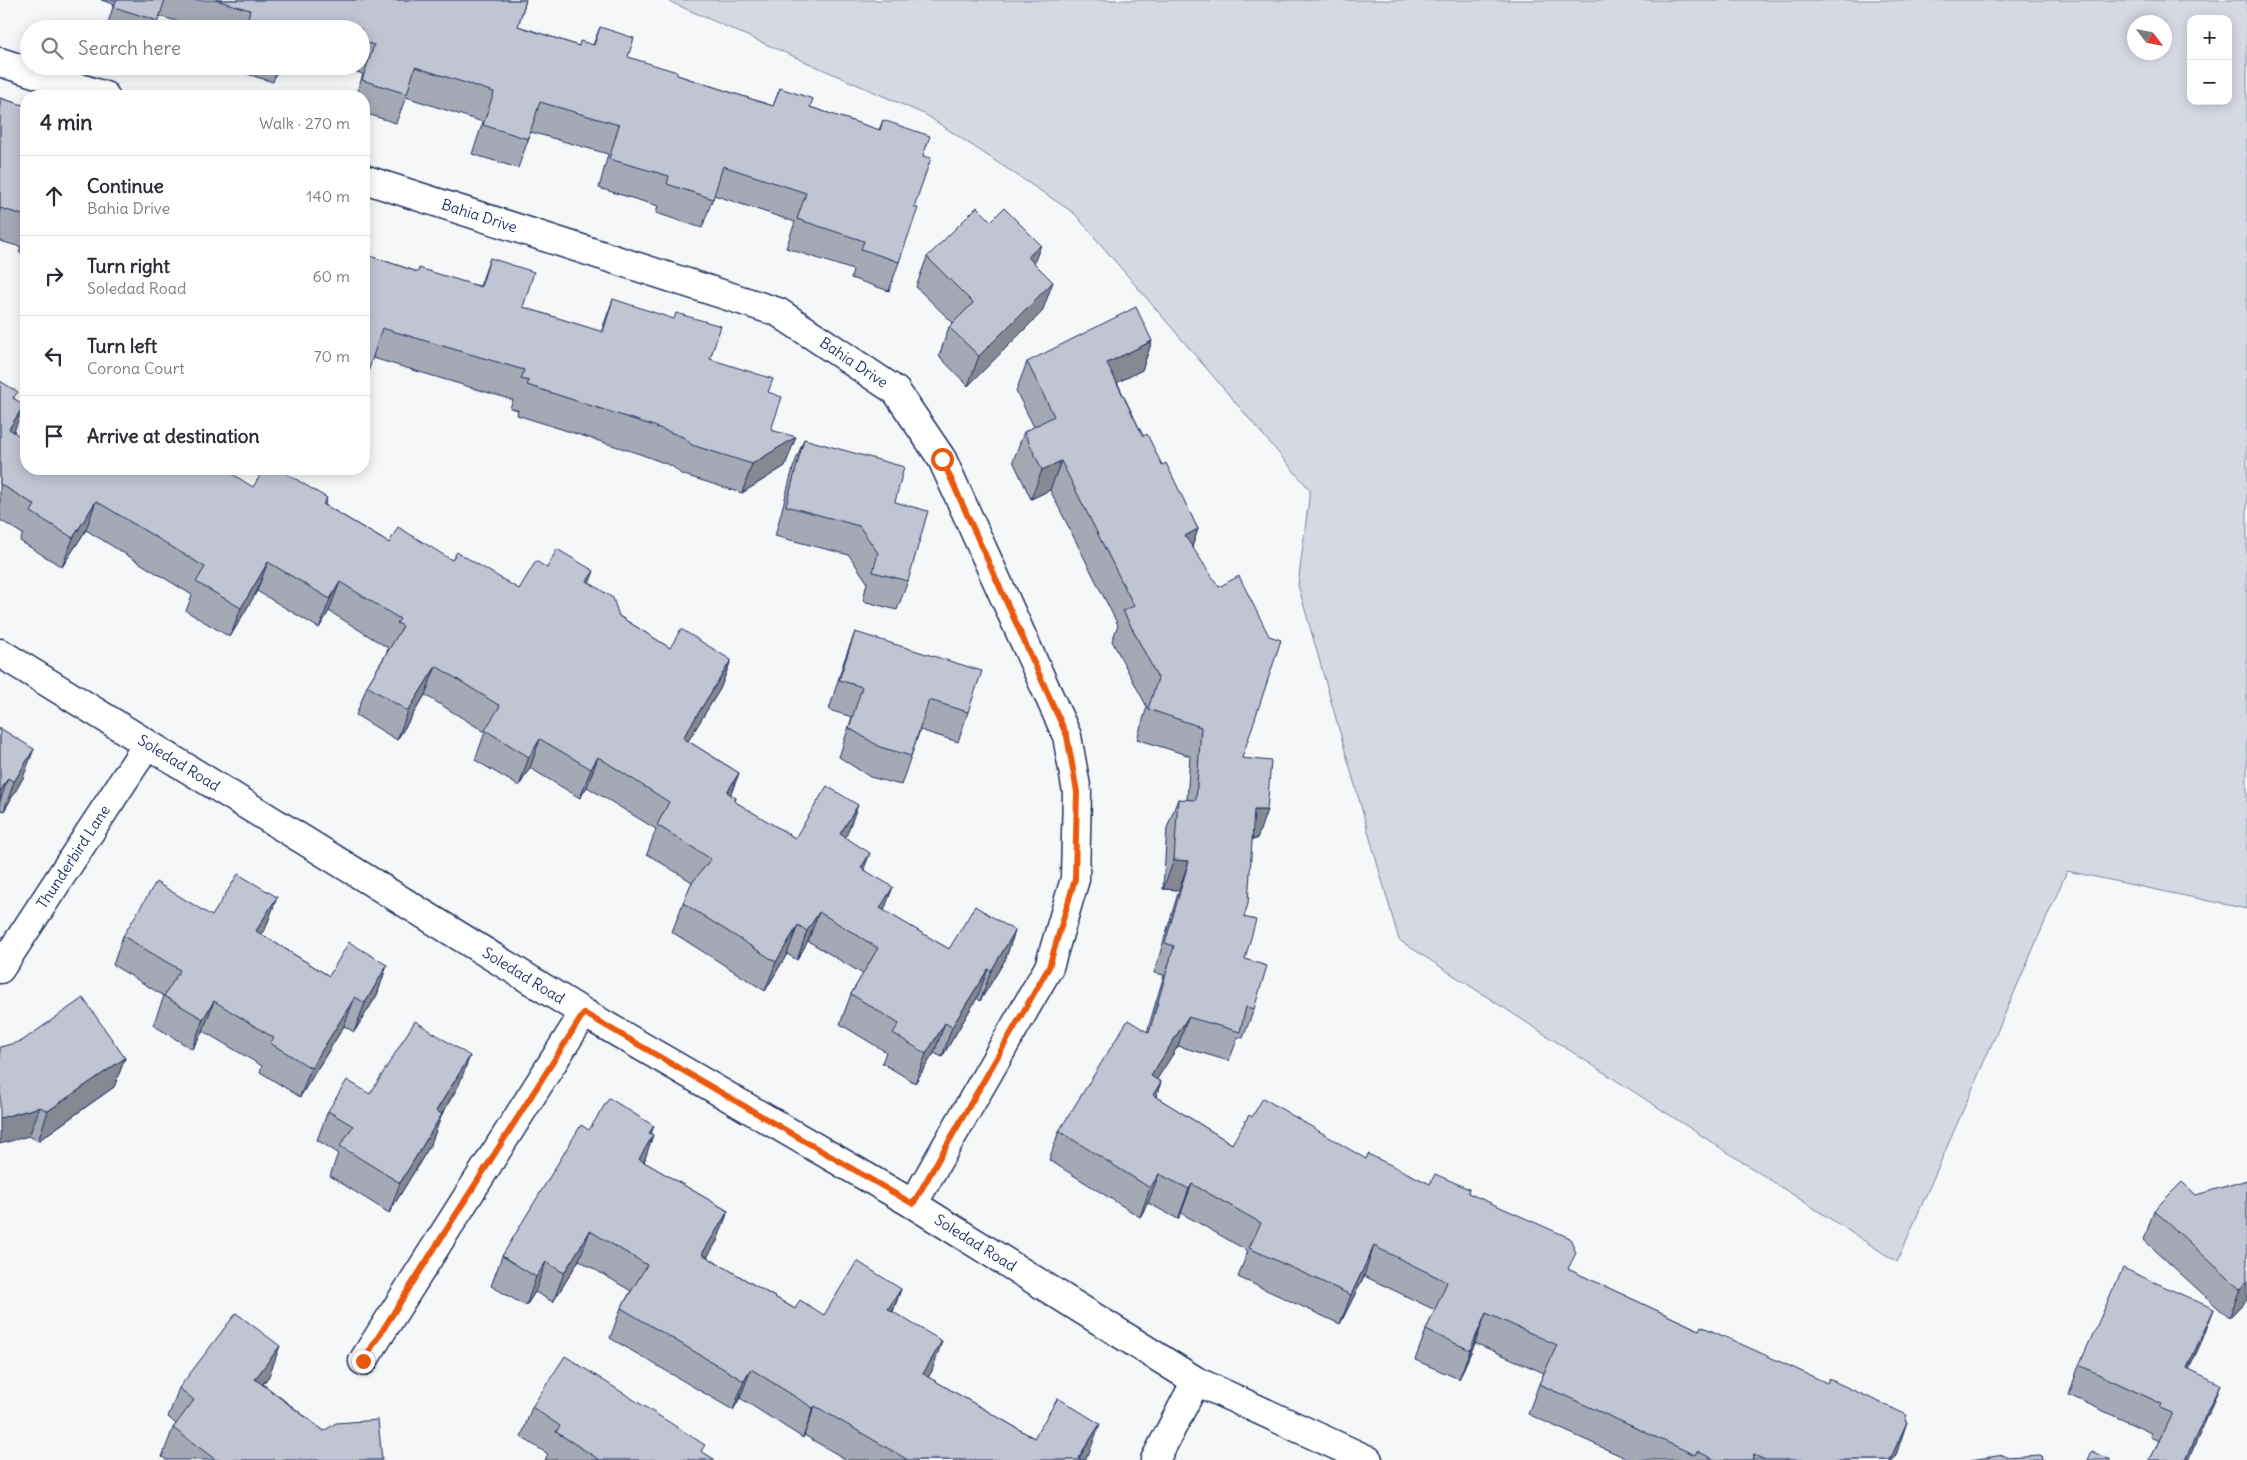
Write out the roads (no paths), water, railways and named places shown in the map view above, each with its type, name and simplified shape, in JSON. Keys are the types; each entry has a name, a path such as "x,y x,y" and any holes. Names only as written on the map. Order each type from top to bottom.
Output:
{"street":[{"path":"0,62 20,68"},
{"path":"41,75 87,90"},
{"name":"Bahia Drive","path":"370,181 778,312 896,391 942,459 1067,736 1077,792 1075,879 1049,967 913,1204"},
{"name":"Soledad Road","path":"0,653 146,745 584,1013 913,1204 1196,1381 1368,1460"},
{"name":"Thunderbird Lane","path":"0,969 146,745"},
{"path":"363,1361 584,1013"},
{"path":"1155,1460 1196,1381"}]}
